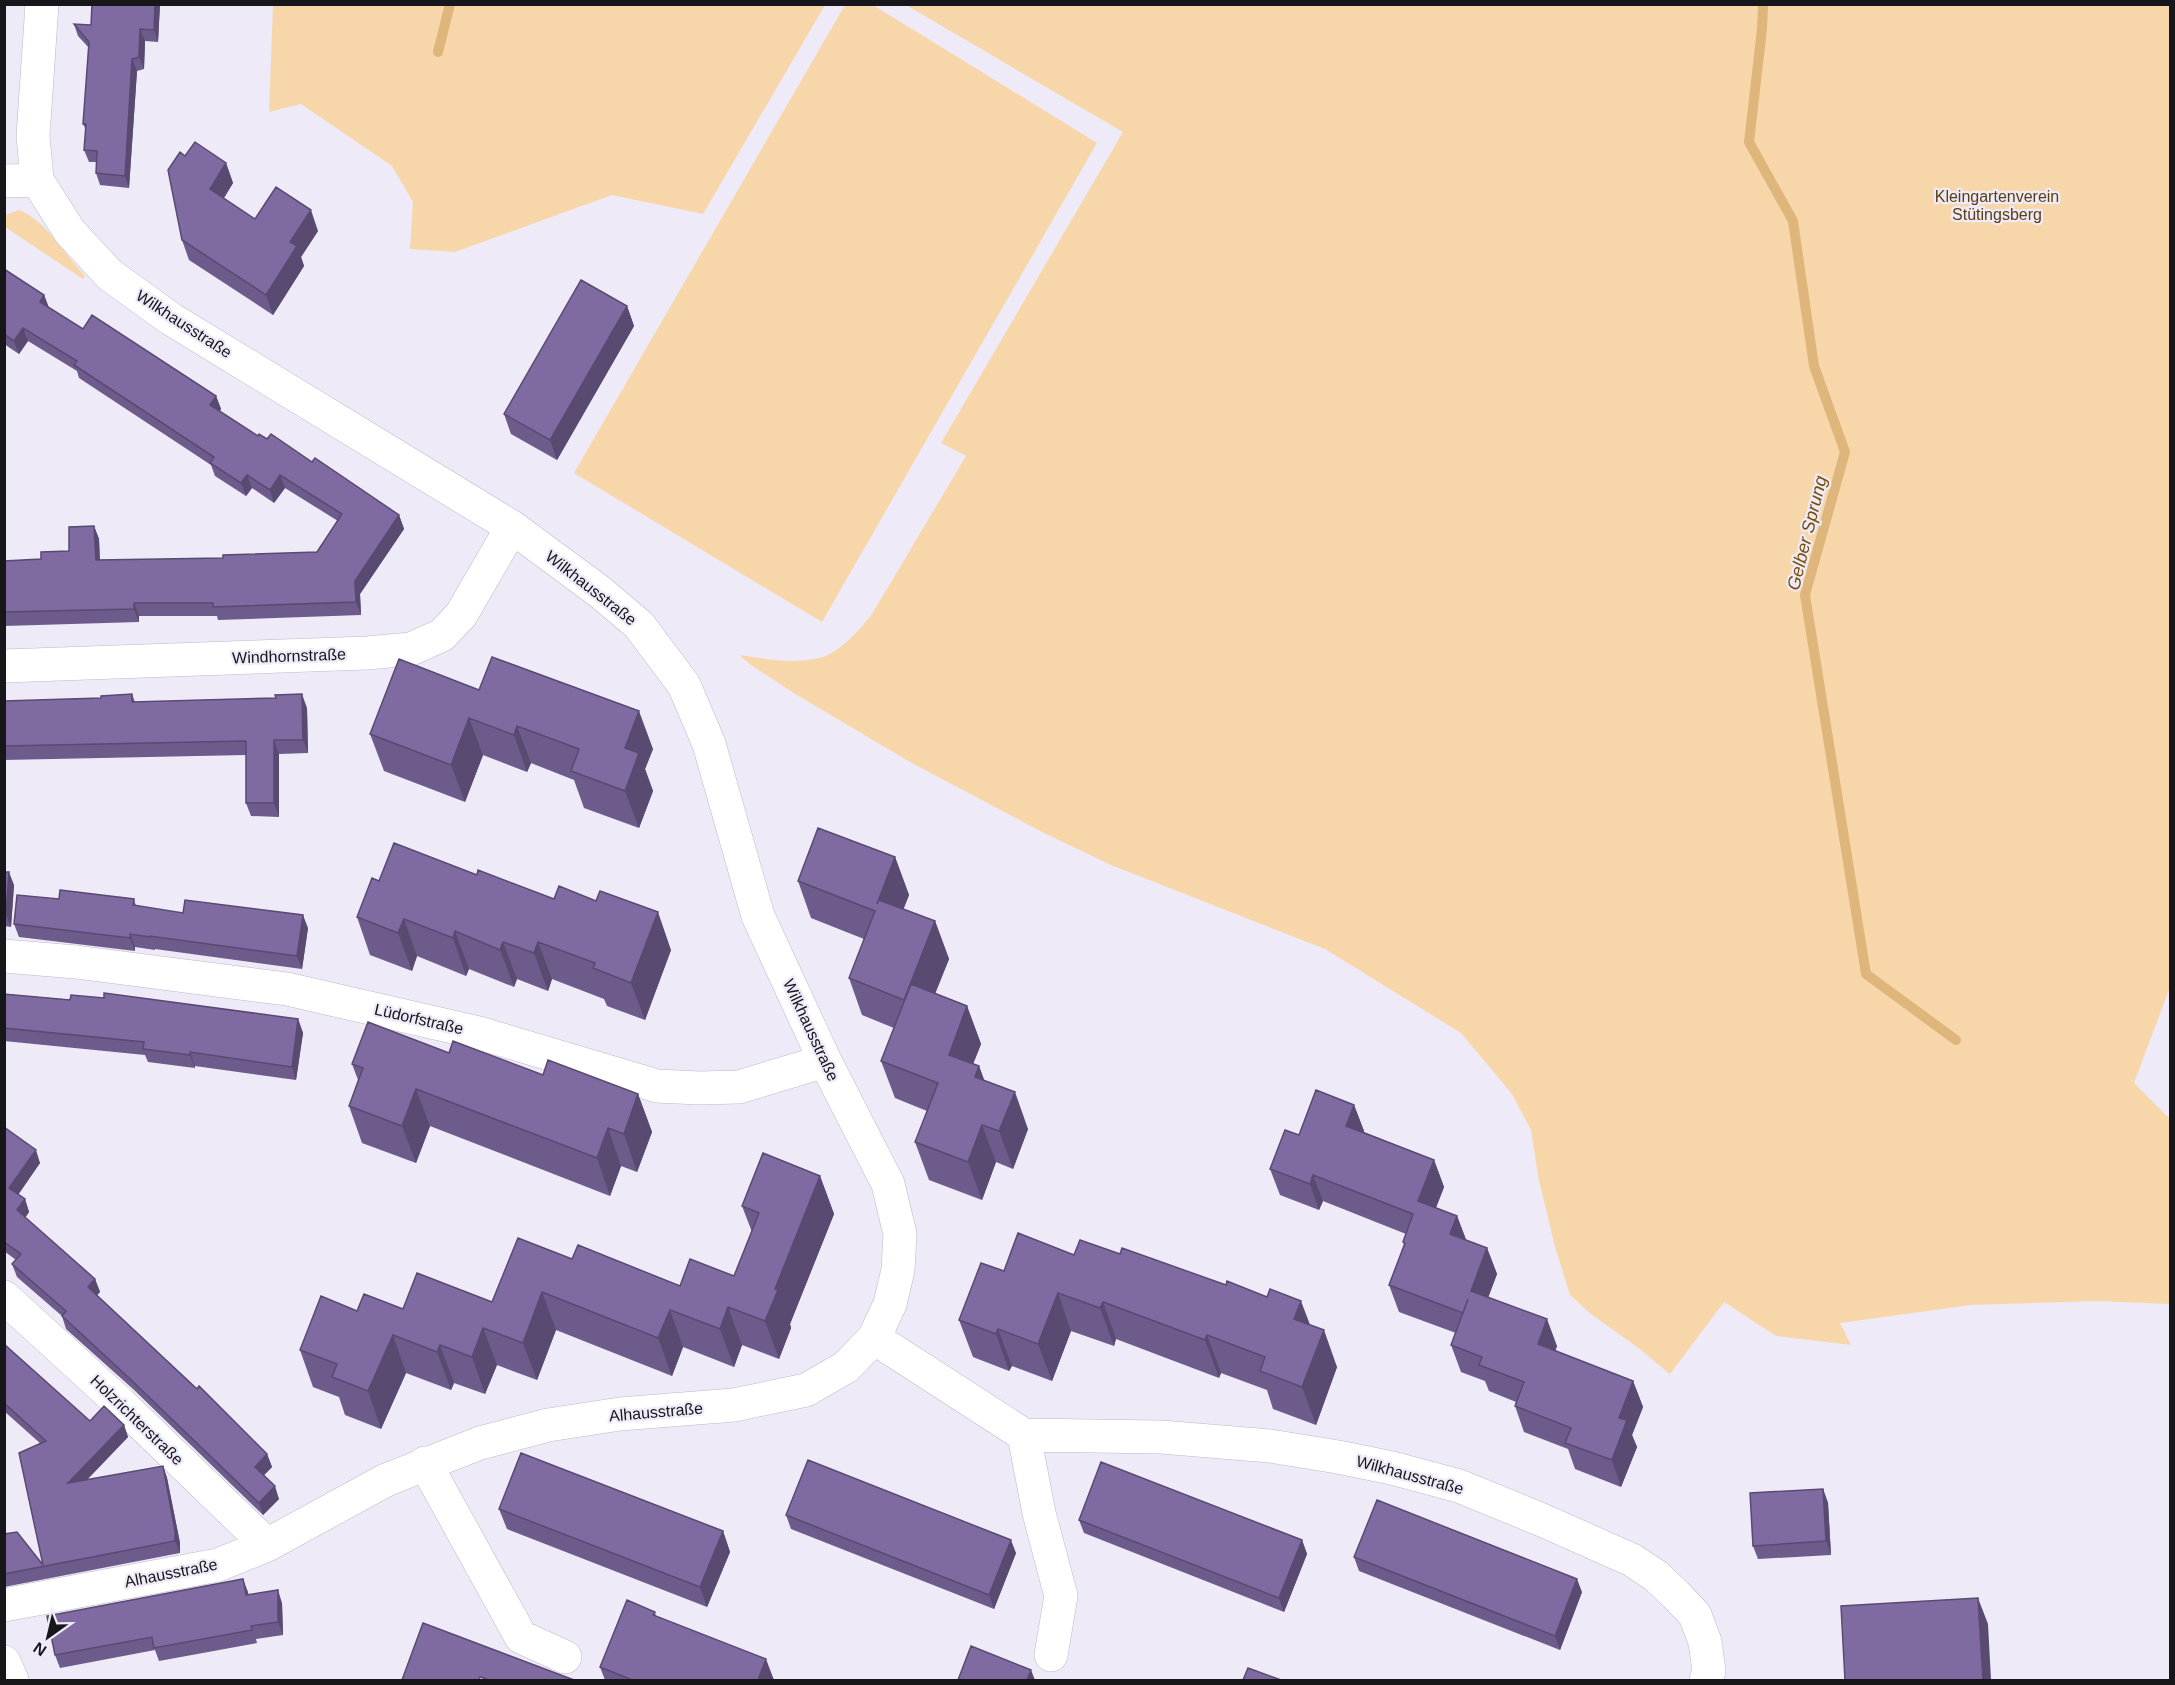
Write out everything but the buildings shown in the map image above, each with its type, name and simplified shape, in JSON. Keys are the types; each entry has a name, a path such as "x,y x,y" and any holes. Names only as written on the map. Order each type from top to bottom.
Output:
{"street":[{"name":"Wilkhausstraße","path":"42,4 33,136 37,180 70,232 110,274 171,319 512,527 600,592 639,625 684,685 709,744 759,916 825,1061 888,1184 900,1234 898,1270 890,1305 874,1338"},
{"path":"4,181 37,180"},
{"name":"Windhornstraße","path":"4,666 367,653 411,649 442,635 461,615 512,527"},
{"name":"Lüdorfstraße","path":"4,956 76,962 287,989 479,1033 657,1086 740,1087 825,1061"},
{"name":"Holzrichterstraße","path":"4,1297 120,1403 267,1545"},
{"path":"874,1338 1024,1435 1039,1513 1061,1596 1052,1655"},
{"name":"Alhausstraße","path":"4,1605 218,1565 267,1545 386,1480 480,1443 548,1425 620,1414 734,1405 806,1390 846,1367 874,1338"},
{"name":"Wilkhausstraße","path":"1024,1435 1161,1437 1270,1446 1392,1468 1459,1486 1632,1560 1656,1576 1695,1615 1706,1642 1709,1671 1706,1680"},
{"path":"425,1463 521,1637 565,1657"},
{"path":"4,1662 12,1680"}],"green space":[{"path":"273,4 825,5 703,214 612,195 455,252 410,249 413,202 392,166 301,104 269,112"},
{"path":"845,5 873,5 1097,143 822,622 574,473"},
{"name":"Kleingartenverein Stütingsberg","path":"906,5 2170,5 2170,987 2134,1083 2170,1119 2170,1304 2097,1301 1971,1305 1840,1323 1851,1345 1776,1336 1724,1302 1670,1374 1591,1314 1570,1295 1555,1247 1538,1176 1531,1130 1512,1094 1461,1033 1325,949 1111,865 1042,832 910,762 797,695 739,655 792,661 823,657 843,645 872,614 966,456 941,443 1123,132"},
{"path":"19,210 39,222 47,230 85,276 83,279 5,227 5,215"}],"waterway":[{"path":"438,52 450,4"},
{"name":"Gelber Sprung","path":"1763,4 1749,142 1793,221 1814,366 1845,452 1805,595 1866,974 1956,1040"}]}
